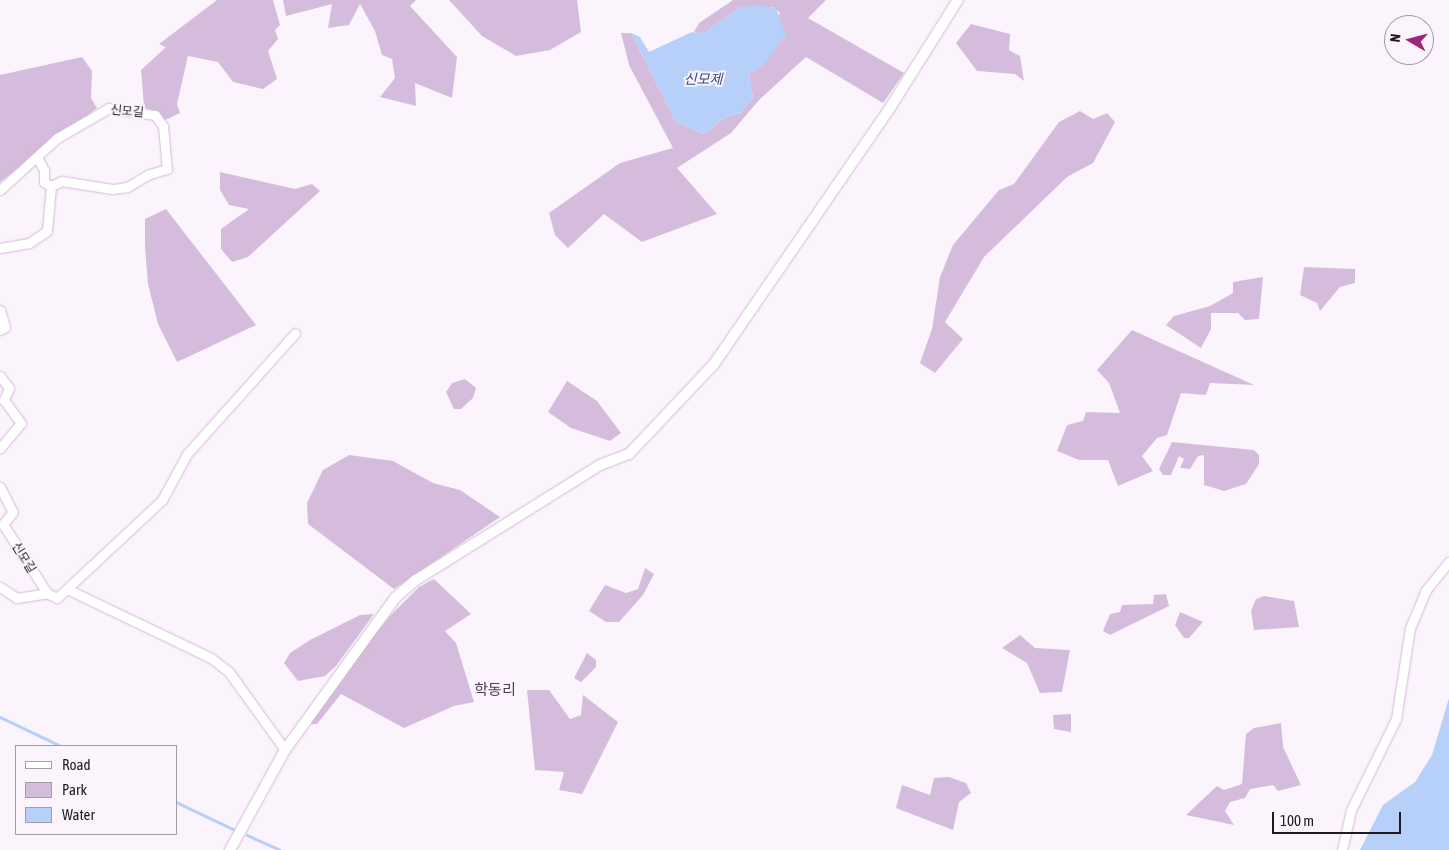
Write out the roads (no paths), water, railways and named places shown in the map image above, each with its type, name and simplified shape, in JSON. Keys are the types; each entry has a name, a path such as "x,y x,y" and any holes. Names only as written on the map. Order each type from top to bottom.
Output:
{"street":[{"path":"230,850 285,750 395,598 416,580 600,465 628,454 714,364 888,111 958,0"},
{"name":"신모길","path":"0,190 57,138 109,108 155,115 163,126 167,169 149,174 127,187 112,189 62,181 51,186"},
{"path":"0,248 29,243 48,230 51,186 44,182 44,170 37,157"},
{"path":"0,310 6,327 0,330"},
{"path":"0,587 17,598 47,593 57,598 162,500 187,454 295,332"},
{"path":"0,376 9,388 4,400 21,423 0,448"},
{"name":"신모길","path":"0,486 13,512 3,524 47,593"},
{"path":"1342,850 1349,834 1351,810 1396,718 1410,628 1426,590 1449,562"},
{"path":"67,588 211,658 229,672 285,750"}],"water":[{"name":"신모제","path":"759,5 776,8 786,35 763,65 749,75 753,98 740,113 724,118 704,134 676,122 631,33 640,37 649,52 692,32 703,34 740,7"},
{"path":"1449,698 1449,850 1360,850 1383,805 1415,782 1432,755"}],"waterway":[{"path":"0,717 59,745"},
{"path":"178,803 233,829"},
{"path":"247,835 280,850"}],"district":[{"name":"학동리","path":"495,690"}]}
